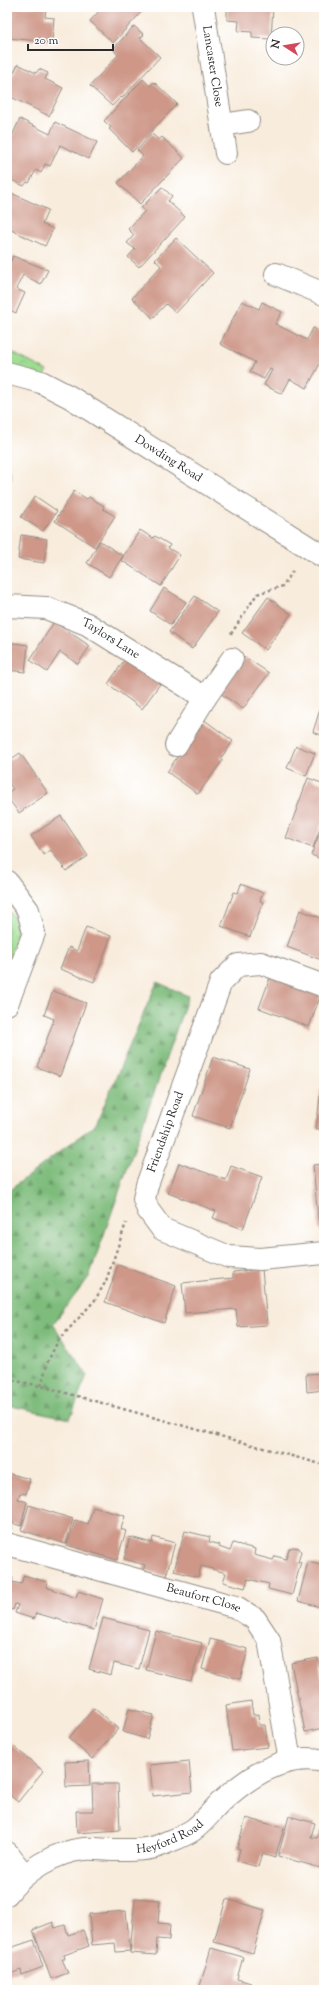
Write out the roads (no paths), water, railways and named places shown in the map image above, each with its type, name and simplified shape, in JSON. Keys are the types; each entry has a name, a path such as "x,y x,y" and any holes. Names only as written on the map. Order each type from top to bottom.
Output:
{"street":[{"name":"Lancaster Close","path":"203,7 226,153"},
{"path":"222,125 248,121"},
{"path":"276,274 324,294"},
{"name":"Dowding Road","path":"7,373 41,382 70,397 316,552"},
{"name":"Taylors Lane","path":"7,606 46,608 87,624 205,698"},
{"path":"176,745 205,698 232,659"},
{"path":"7,882 28,910 34,933 7,1004"},
{"name":"Friendship Road","path":"324,986 261,963 238,965 221,982 147,1185 144,1199 148,1210 162,1229 229,1257 260,1260 324,1253"},
{"name":"Beaufort Close","path":"7,1544 236,1607 255,1619 268,1640 290,1761"},
{"name":"Heyford Road","path":"7,1894 24,1875 50,1858 83,1849 127,1850 160,1846 193,1830 222,1801 252,1777 273,1766 290,1761 313,1758 324,1761"},
{"path":"7,1853 24,1875"}]}
